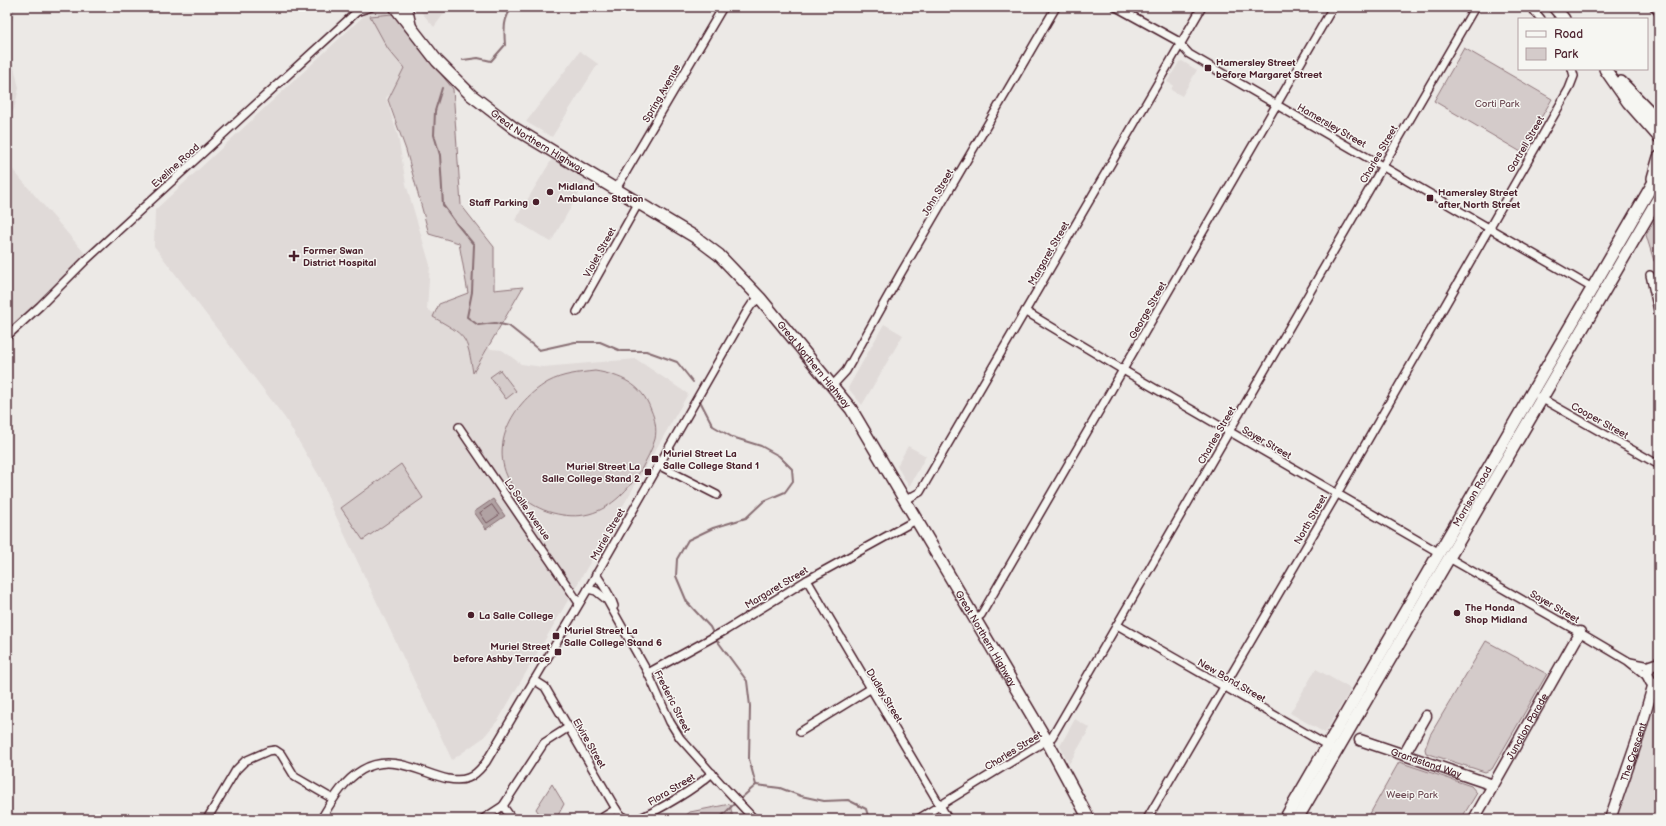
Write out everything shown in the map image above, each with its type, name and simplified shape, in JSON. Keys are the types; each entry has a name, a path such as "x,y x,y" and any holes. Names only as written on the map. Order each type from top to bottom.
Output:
{"main road":[{"name":"Great Northern Highway","path":"395,7 426,49 446,72 483,104 514,128 695,236 719,255 760,298 833,385 851,409 974,620 1047,741 1089,819"},
{"name":"Great Northern Highway","path":"406,7 411,28"},
{"path":"1554,7 1563,18"},
{"path":"1606,70 1622,83 1658,119"},
{"path":"1606,70 1628,102 1658,136 1659,154"},
{"path":"1652,185 1659,157"},
{"name":"Morrison Road","path":"1297,819 1332,749 1425,574 1659,173"},
{"name":"Morrison Road","path":"1285,819 1332,749 1449,558 1543,399 1659,197"},
{"path":"1425,574 1449,558 1448,543 1452,528"}],"street":[{"name":"Eveline Road","path":"7,336 126,223 361,9 371,7"},
{"name":"Spring Avenue","path":"616,189 723,7"},
{"name":"John Street","path":"833,385 846,371 1056,7"},
{"name":"Hamersley Street","path":"1116,7 1176,40 1189,54 1603,294"},
{"name":"Margaret Street","path":"904,501 920,492 1202,7"},
{"name":"George Street","path":"974,620 981,615 1333,7"},
{"name":"Charles Street","path":"918,819 1052,737 1475,7"},
{"path":"1531,7 1540,18"},
{"path":"1654,7 1659,13"},
{"name":"Gartrell Street","path":"1489,228 1569,89 1574,76 1572,70"},
{"name":"Violet Street","path":"577,312 639,202"},
{"name":"North Street","path":"1147,819 1489,228"},
{"path":"1650,275 1659,315"},
{"name":"Muriel Street","path":"333,800 346,783 362,770 379,764 401,764 444,778 462,779 468,778 477,772 486,762 588,589 746,313 752,304 760,298"},
{"name":"Sayer Street","path":"1026,310 1123,370 1438,552"},
{"name":"Cooper Street","path":"1532,393 1659,465"},
{"name":"La Salle Avenue","path":"459,427 579,603"},
{"path":"658,465 718,495"},
{"name":"Margaret Street","path":"648,673 726,630 807,580 916,520"},
{"name":"Sayer Street","path":"1449,558 1628,661 1655,683"},
{"name":"Frederic Street","path":"596,574 610,594 619,619"},
{"name":"Dudley Street","path":"807,580 948,819"},
{"name":"Frederic Street","path":"588,589 596,591 607,600 619,619 648,673 670,722 680,738 754,819"},
{"name":"New Bond Street","path":"1117,625 1332,749"},
{"name":"Junction Parade","path":"1474,819 1580,632"},
{"name":"Sayer Street","path":"1628,661 1656,662"},
{"name":"The Crescent","path":"1655,683 1647,671 1656,662"},
{"name":"Elvire Street","path":"534,680 545,687 616,809 620,815 626,819"},
{"name":"The Crescent","path":"1610,819 1655,683"},
{"name":"The Crescent","path":"1615,819 1655,683"},
{"path":"800,732 870,689"},
{"path":"1404,755 1426,716"},
{"path":"484,819 503,806 544,743 569,727"},
{"name":"Grandstand Way","path":"1360,740 1493,785"},
{"path":"207,819 236,770 245,761 268,751 275,750 281,754 295,777 333,800 321,819"},
{"name":"Flora Street","path":"638,819 672,800 712,774"},
{"path":"503,806 512,819"},
{"path":"600,819 616,809"}],"shaded area":[{"path":"383,7 420,61 386,98 398,136 406,184 430,265 427,309 491,349 502,350 521,364 543,367 636,359 688,394 499,719 483,738 452,760 333,510 321,479 285,418 154,246 155,210 368,12"},
{"path":"417,7 449,7 434,27"},
{"path":"7,8 15,11 7,37"},
{"path":"580,51 598,64 552,137 526,122"},
{"path":"7,53 14,67 19,88 14,109 7,121"},
{"path":"1182,61 1197,70 1182,96 1171,90 1173,85 1167,82 1179,62"},
{"path":"552,159 587,179 551,242 515,220"},
{"path":"7,163 88,257 7,329"},
{"path":"884,324 903,335 862,405 848,388"},
{"path":"908,446 926,456 909,487 897,466"},
{"path":"1316,669 1351,689 1325,733 1290,713"},
{"path":"1659,689 1659,819 1615,819 1639,748"},
{"path":"1075,719 1090,728 1069,764 1060,746"}],"green space":[{"path":"393,14 453,89 461,205 494,247 494,290 523,287 473,373 469,351 463,338 452,328 433,317 439,304 468,293 459,243 429,234 406,150 388,100 404,68 388,49 370,16"},
{"name":"Corti Park","path":"1464,48 1552,99 1521,152 1434,101"},
{"path":"1659,214 1659,265 1654,261 1646,235"},
{"path":"500,370 516,391 506,399 490,377"},
{"path":"595,371 621,378 636,387 642,394 647,401 655,420 656,432 654,443 641,470 631,484 619,497 605,507 580,516 548,512 526,500 519,494 509,479 503,464 502,448 505,432 512,418 522,404 534,392 548,382 577,373"},
{"path":"401,464 423,498 363,540 341,508"},
{"path":"1486,641 1547,674 1492,769 1485,772 1426,753 1425,749 1430,735"},
{"name":"Weeip Park","path":"1399,762 1471,786 1477,793 1461,819 1367,819"},
{"path":"552,784 564,804 556,819 543,819 536,809"},
{"path":"730,804 733,819 681,819 690,812"}],"water":[{"path":"493,499 505,516 486,529 474,512"}],"waterway":[{"path":"463,60 478,58 491,61 505,45 504,29 507,15 513,7"},
{"path":"442,88 435,111 434,135 440,155 443,205 474,245 472,292 467,317 478,325 495,323 509,326 539,350 575,342 600,342 621,351 646,351 677,362 693,382"},
{"path":"700,401 713,426 732,437 761,446 779,456 792,469 793,481 785,492 764,501 746,518 713,528 688,540 677,559 676,576 687,602 710,627 714,635"},
{"path":"716,639 747,681 750,706 749,759 756,785"},
{"path":"756,785 780,788 801,796 824,801 848,800 866,809 869,819"},
{"path":"739,800 756,785"},
{"path":"719,819 735,803"}],"place":[{"name":"Hamersley Street before Margaret Street","path":"1208,68"},
{"name":"Midland Ambulance Station","path":"550,192"},
{"name":"Hamersley Street after North Street","path":"1430,198"},
{"name":"Staff Parking","path":"536,202"},
{"name":"Former Swan District Hospital","path":"294,256"},
{"name":"Muriel Street La Salle College Stand 1","path":"655,459"},
{"name":"Muriel Street La Salle College Stand 2","path":"648,472"},
{"name":"The Honda Shop Midland","path":"1457,613"},
{"name":"La Salle College","path":"471,615"},
{"name":"Muriel Street La Salle College Stand 6","path":"556,636"},
{"name":"Muriel Street before Ashby Terrace","path":"558,652"}]}
